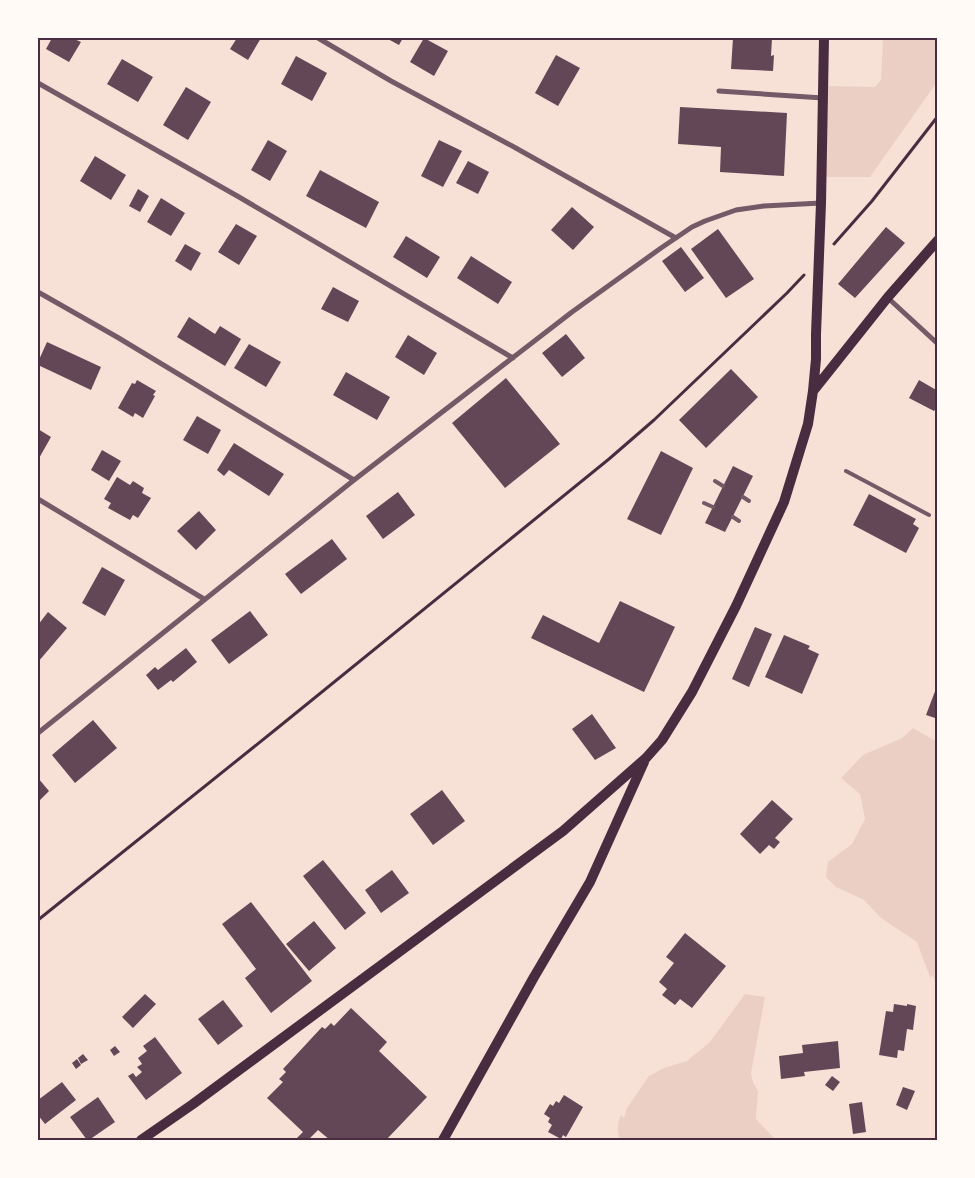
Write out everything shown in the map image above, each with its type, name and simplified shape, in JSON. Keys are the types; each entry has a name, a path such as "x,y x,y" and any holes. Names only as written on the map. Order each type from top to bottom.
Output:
{"main road":[{"path":"141,1140 201,1098 563,831 646,758 662,740 692,692 736,606 784,502 808,424 816,360 824,38"},
{"path":"813,391 888,297 938,240"},
{"path":"443,1140 534,977 590,882 646,758"}],"street":[{"path":"318,38 391,81 514,147 676,238"},
{"path":"38,83 239,197 513,358"},
{"path":"719,90 823,98"},
{"path":"38,733 354,480 622,276 692,227 736,210 764,206 821,203"},
{"path":"38,292 117,337 354,480"},
{"path":"888,297 938,344"},
{"path":"38,499 204,599"}],"lane":[{"path":"846,471 929,515"},
{"path":"715,482 723,486"},
{"path":"743,497 749,501"},
{"path":"704,503 713,507"},
{"path":"732,517 739,521"}],"path":[{"path":"38,920 609,459 654,420 818,261 866,208 938,116"}],"shaded area":[{"path":"883,38 937,38 937,82 870,177 826,177 827,86 875,87 881,80"},
{"path":"913,728 937,742 937,986 933,976 930,977 917,942 881,918 864,900 836,887 826,877 828,862 852,844 865,819 860,794 841,778 863,755 902,738"},
{"path":"745,994 765,997 751,1073 758,1091 756,1119 774,1138 817,1138 819,1140 620,1140 618,1128 621,1115 624,1118 627,1108 649,1076 664,1068 687,1061 710,1042"}],"building":[{"path":"52,38 72,38 81,42 69,62 46,49"},
{"path":"237,38 261,38 248,60 230,49"},
{"path":"386,38 403,38 399,45"},
{"path":"424,38 448,51 434,76 410,62"},
{"path":"733,38 772,38 771,56 774,55 773,71 731,69"},
{"path":"556,55 580,68 558,106 535,93"},
{"path":"296,56 327,73 312,101 281,84"},
{"path":"122,59 153,77 138,102 107,84"},
{"path":"186,87 211,102 188,140 163,125"},
{"path":"680,107 787,113 784,176 720,172 721,147 678,144"},
{"path":"268,140 287,151 270,181 251,170"},
{"path":"439,140 462,151 443,187 421,176"},
{"path":"95,156 126,175 111,200 80,181"},
{"path":"468,161 489,172 478,194 456,183"},
{"path":"320,170 379,202 366,228 306,196"},
{"path":"138,189 149,196 140,212 129,206"},
{"path":"161,198 185,213 171,236 147,222"},
{"path":"572,207 594,227 573,250 551,230"},
{"path":"236,224 257,236 239,265 218,252"},
{"path":"886,227 905,243 855,298 838,284"},
{"path":"718,229 754,279 726,298 691,249"},
{"path":"406,236 440,257 427,278 393,257"},
{"path":"185,244 201,253 191,271 175,261"},
{"path":"681,247 704,278 685,292 662,261"},
{"path":"471,256 512,282 498,304 457,278"},
{"path":"333,287 359,301 348,322 321,309"},
{"path":"189,317 215,334 220,326 241,339 225,366 177,337"},
{"path":"566,334 585,358 562,377 542,353"},
{"path":"408,335 437,353 424,375 395,357"},
{"path":"47,342 101,367 91,390 38,365"},
{"path":"249,344 281,362 266,387 234,368"},
{"path":"731,369 758,397 706,448 679,420"},
{"path":"346,372 390,397 377,420 333,395"},
{"path":"506,378 560,444 505,488 452,423"},
{"path":"137,380 156,391 143,418 135,413 133,417 118,408 132,383 135,384"},
{"path":"919,380 938,391 938,405 934,411 909,398"},
{"path":"197,416 221,430 208,454 183,440"},
{"path":"38,429 51,437 38,460"},
{"path":"234,443 284,474 269,496 229,470 224,476 217,470"},
{"path":"102,450 121,461 109,481 91,470"},
{"path":"661,451 693,468 661,535 627,519"},
{"path":"733,466 753,476 725,532 705,523"},
{"path":"117,477 130,485 133,481 144,488 142,493 151,498 138,518 133,515 130,520 108,508 111,503 104,499"},
{"path":"398,492 415,515 383,539 366,516"},
{"path":"869,494 916,519 913,524 919,528 906,553 853,525"},
{"path":"199,511 216,530 196,550 177,531"},
{"path":"332,539 347,559 301,594 285,574"},
{"path":"102,567 125,580 105,616 82,603"},
{"path":"620,601 675,627 644,692 531,638 543,615 599,643"},
{"path":"250,611 268,635 229,664 211,640"},
{"path":"48,612 67,628 38,662 38,625"},
{"path":"755,627 772,634 749,687 732,679"},
{"path":"784,635 810,646 808,649 819,654 802,694 765,677"},
{"path":"186,648 197,662 173,682 171,680 158,690 146,675 155,667 158,670"},
{"path":"938,686 938,719 926,715"},
{"path":"592,714 616,748 595,760 572,729"},
{"path":"93,720 117,748 75,783 52,755"},
{"path":"38,778 49,791 38,802"},
{"path":"442,790 465,821 433,845 410,814"},
{"path":"772,800 793,819 775,838 780,842 774,849 769,845 760,854 740,834"},
{"path":"323,860 366,913 345,930 303,876"},
{"path":"392,870 409,893 381,913 365,890"},
{"path":"251,902 312,981 271,1013 245,978 256,969 222,924"},
{"path":"314,921 336,948 309,971 286,944"},
{"path":"685,933 726,966 692,1008 680,999 675,1005 662,995 667,989 659,982 674,963 666,957"},
{"path":"145,994 156,1004 133,1028 122,1017"},
{"path":"223,1000 243,1026 218,1045 198,1019"},
{"path":"894,1004 916,1006 913,1030 907,1029 904,1051 898,1050 897,1058 879,1055 886,1011 893,1012"},
{"path":"351,1008 387,1042 379,1051 427,1097 386,1140 330,1140 318,1130 308,1140 295,1140 303,1132 267,1098 283,1082 279,1079 286,1072 283,1069 322,1027 325,1029 331,1023 334,1026"},
{"path":"155,1037 182,1073 146,1100 128,1076 133,1073 136,1077 142,1072 137,1067 142,1064 138,1058 147,1051 143,1046"},
{"path":"838,1041 840,1068 804,1072 805,1076 781,1079 779,1056 803,1053 802,1045"},
{"path":"115,1046 120,1052 114,1056 110,1050"},
{"path":"83,1054 88,1060 81,1064 78,1058"},
{"path":"77,1059 81,1065 76,1069 72,1063"},
{"path":"832,1076 840,1082 833,1091 825,1085"},
{"path":"62,1082 76,1100 45,1124 38,1115 38,1100"},
{"path":"903,1087 915,1091 907,1110 896,1105"},
{"path":"564,1095 583,1107 566,1137 563,1135 561,1139 548,1132 552,1125 548,1122 550,1118 544,1114 550,1104 553,1106 556,1101 559,1103"},
{"path":"98,1097 115,1122 87,1140 70,1117"},
{"path":"862,1102 866,1132 853,1134 849,1104"}]}
